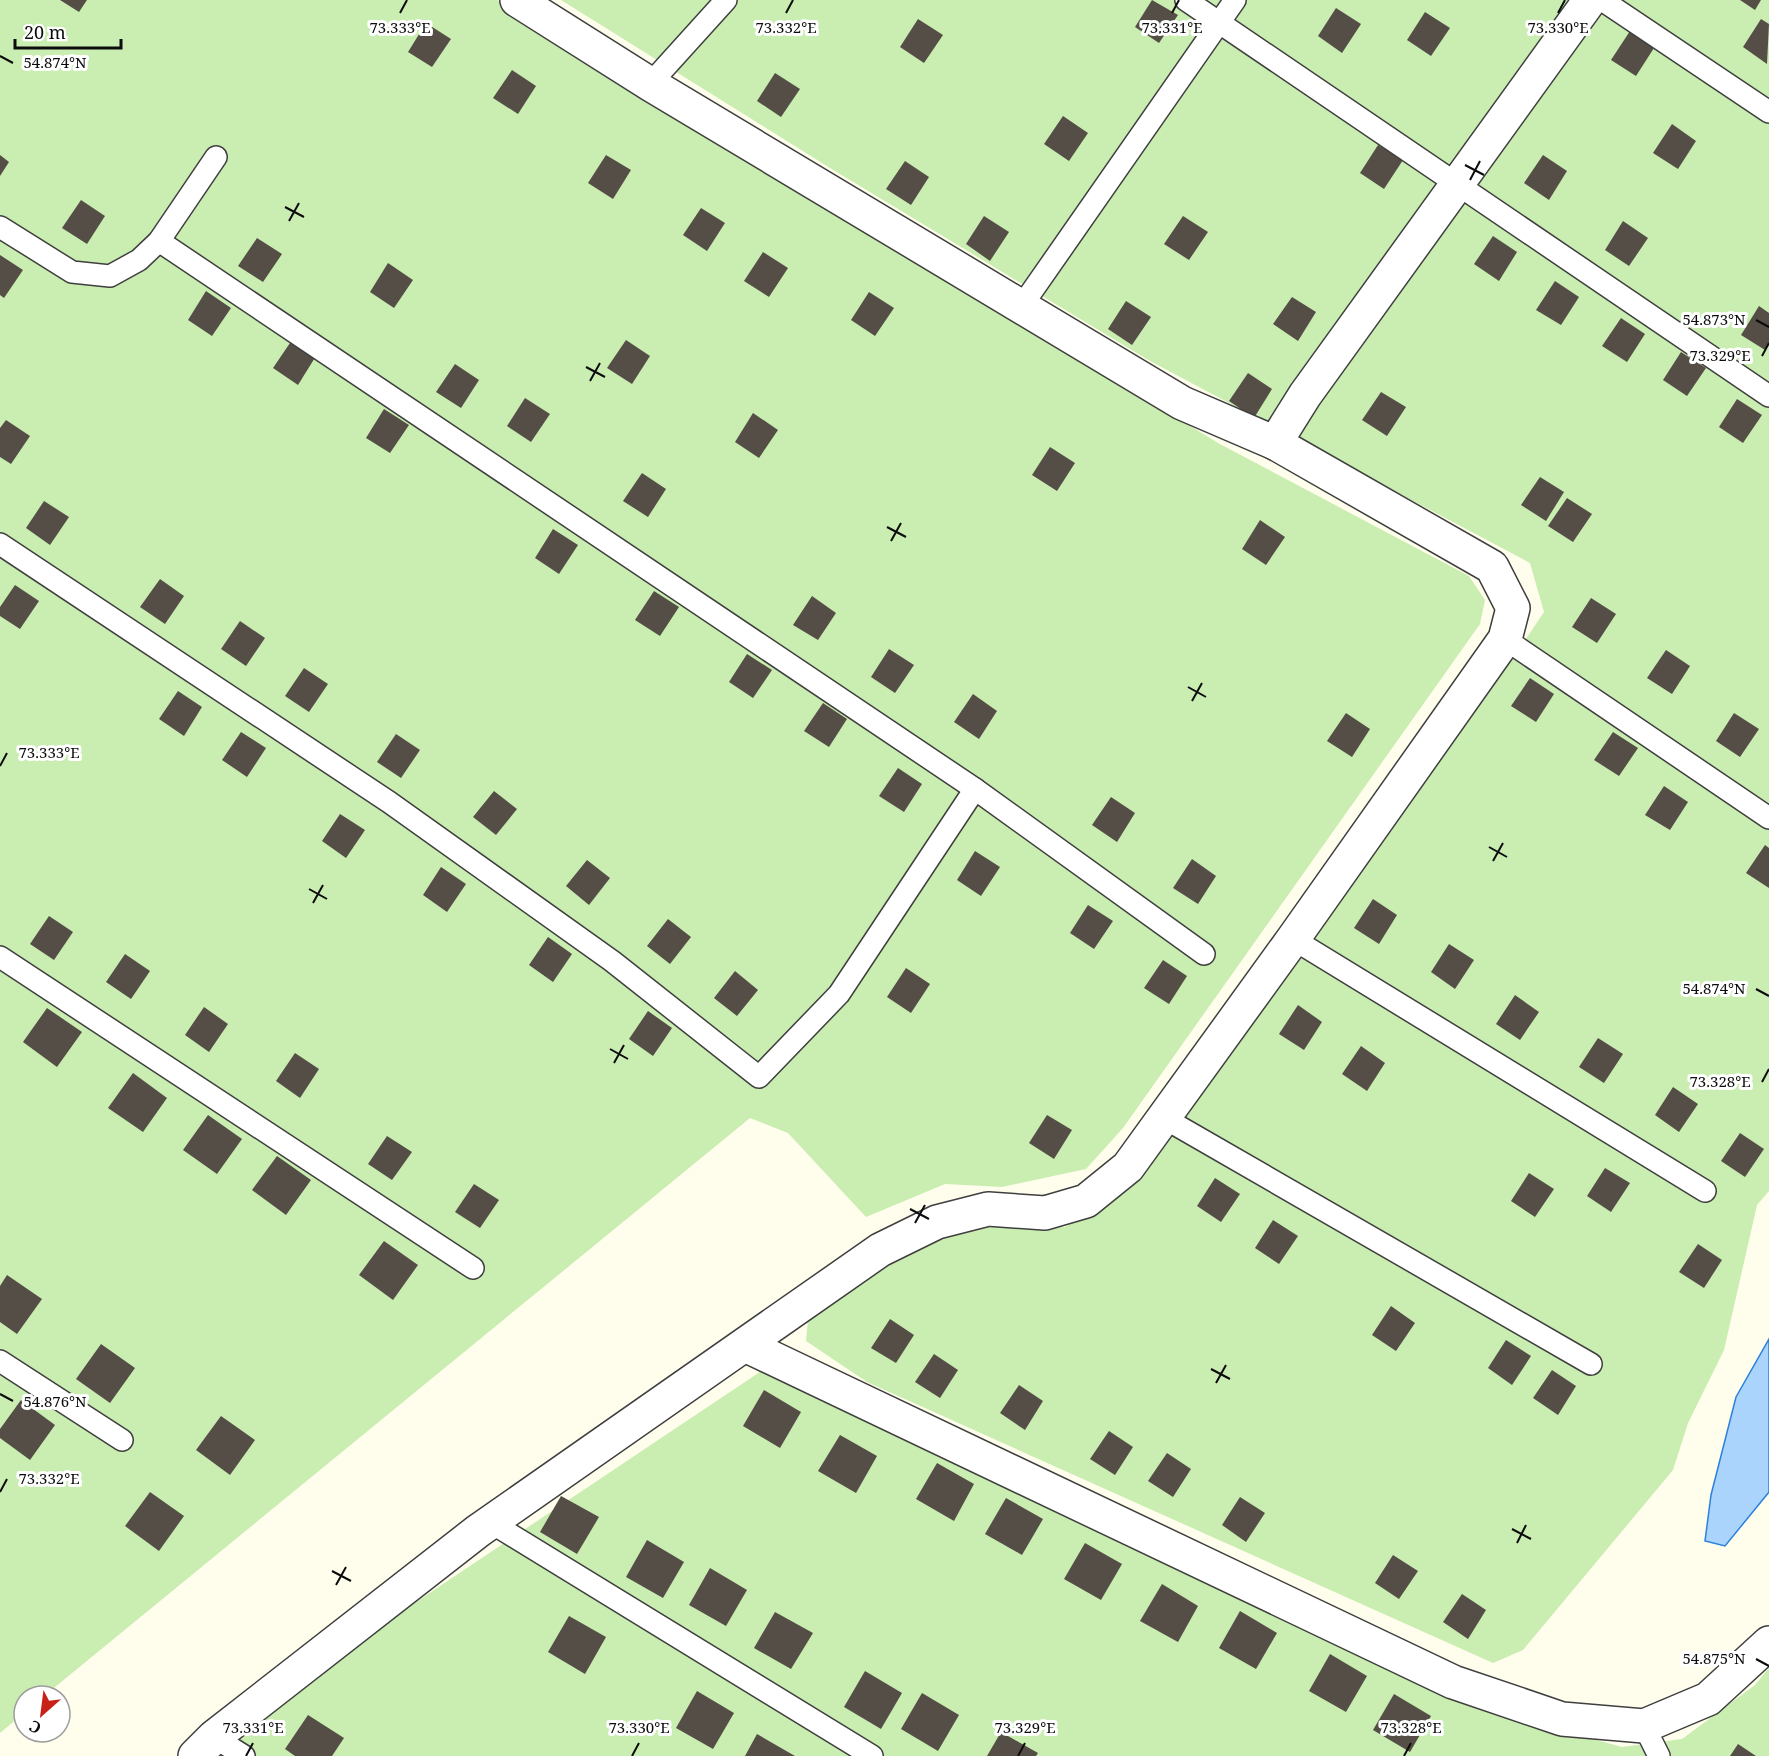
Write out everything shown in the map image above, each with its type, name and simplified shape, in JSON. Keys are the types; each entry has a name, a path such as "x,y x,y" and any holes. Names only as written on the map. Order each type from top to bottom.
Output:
{"street":[{"path":"204,1747 490,1522 880,1250 937,1222 988,1209 1046,1213 1086,1201 1128,1167 1505,639 1513,608 1492,567 1275,443 1182,403 650,84 517,0"},
{"path":"1275,443 1305,395 1590,0"},
{"path":"745,1345 1453,1682 1562,1719 1644,1726 1708,1699 1769,1643"}],"lane":[{"path":"650,84 726,0"},
{"path":"1186,0 1769,396"},
{"path":"1021,308 1235,0"},
{"path":"1602,0 1769,112"},
{"path":"0,227 72,273 110,276 140,260 159,241 216,157"},
{"path":"159,241 975,789 1203,954"},
{"path":"0,544 398,809 612,961 759,1077 839,994 975,789"},
{"path":"1505,639 1769,818"},
{"path":"1293,939 1705,1191"},
{"path":"0,957 473,1268"},
{"path":"1164,1118 1591,1364"},
{"path":"0,1361 122,1440"},
{"path":"490,1522 872,1756"},
{"path":"1644,1726 1659,1756"},
{"path":"204,1747 244,1756"}],"green space":[{"path":"0,0 497,0 1218,443 1469,576 1485,600 1480,624 1123,1128 1086,1169 1002,1187 945,1184 866,1217 788,1133 750,1118 59,1684 12,1684 12,1723 0,1733"},
{"path":"561,0 1769,0 1769,1191 1757,1205 1724,1350 1688,1423 1673,1470 1523,1650 1493,1663 867,1382 806,1341 808,1320 928,1238 975,1222 1014,1228 1065,1227 1115,1198 1507,667 1544,612 1530,563 1150,361 830,168"},
{"path":"766,1368 1523,1720 1622,1747 1682,1739 1755,1685 1769,1668 1769,1756 195,1756 214,1737"}],"water":[{"path":"1769,1339 1769,1492 1725,1546 1705,1541 1711,1495 1736,1397"}],"building":[{"path":"60,0 87,0 79,12"},
{"path":"1152,0 1178,15 1159,43 1135,27"},
{"path":"1740,0 1761,0 1755,10"},
{"path":"1336,8 1361,24 1342,53 1318,36"},
{"path":"1425,12 1450,28 1431,56 1407,40"},
{"path":"918,19 943,35 924,63 900,47"},
{"path":"1761,19 1769,24 1767,64 1743,47"},
{"path":"426,23 451,39 432,67 408,52"},
{"path":"1630,31 1654,48 1636,76 1611,60"},
{"path":"512,70 536,86 518,114 493,98"},
{"path":"775,73 800,89 781,117 757,101"},
{"path":"1063,116 1088,133 1069,161 1044,144"},
{"path":"1672,124 1696,141 1678,169 1653,153"},
{"path":"1378,145 1403,160 1384,189 1360,173"},
{"path":"0,155 9,162 0,176"},
{"path":"606,155 631,170 613,199 588,183"},
{"path":"1543,155 1567,171 1549,200 1524,183"},
{"path":"905,161 929,177 911,205 886,189"},
{"path":"81,200 105,216 87,244 62,228"},
{"path":"701,208 725,223 707,251 683,235"},
{"path":"984,216 1009,232 990,261 966,244"},
{"path":"1183,216 1208,232 1189,260 1164,244"},
{"path":"1623,221 1648,238 1629,266 1605,250"},
{"path":"1493,236 1517,252 1499,281 1474,264"},
{"path":"257,238 282,254 263,282 238,266"},
{"path":"763,252 788,268 769,297 744,281"},
{"path":"0,255 23,270 4,298 0,295"},
{"path":"388,263 413,280 394,308 370,292"},
{"path":"1555,281 1579,297 1561,325 1536,310"},
{"path":"206,291 231,308 212,336 188,320"},
{"path":"869,292 894,308 875,336 851,320"},
{"path":"1292,297 1316,312 1298,341 1273,324"},
{"path":"1126,301 1151,317 1132,345 1108,329"},
{"path":"1759,306 1769,313 1769,345 1765,350 1741,335"},
{"path":"1621,318 1645,334 1627,362 1602,346"},
{"path":"292,340 316,356 298,385 273,368"},
{"path":"626,340 650,356 632,384 607,368"},
{"path":"1681,352 1706,368 1687,396 1663,380"},
{"path":"455,364 479,380 461,408 436,392"},
{"path":"1248,373 1272,389 1254,418 1229,401"},
{"path":"1381,392 1406,407 1387,436 1362,420"},
{"path":"525,398 550,414 531,442 507,426"},
{"path":"1737,399 1762,415 1743,443 1719,427"},
{"path":"384,409 409,425 390,453 366,438"},
{"path":"753,413 778,430 759,458 735,442"},
{"path":"6,420 30,436 11,464 0,457 0,428"},
{"path":"1050,447 1075,463 1057,491 1032,475"},
{"path":"642,473 666,489 648,517 623,501"},
{"path":"1540,477 1564,492 1546,521 1521,505"},
{"path":"1567,498 1592,514 1573,542 1548,526"},
{"path":"44,501 69,517 50,545 26,528"},
{"path":"1260,520 1285,537 1266,565 1242,549"},
{"path":"553,529 578,545 559,574 535,558"},
{"path":"160,579 184,596 165,624 140,607"},
{"path":"15,585 39,601 20,629 0,616 0,607"},
{"path":"654,591 679,607 660,636 635,620"},
{"path":"812,596 836,613 818,640 793,625"},
{"path":"1591,598 1616,614 1597,643 1572,627"},
{"path":"240,621 265,638 246,666 221,649"},
{"path":"889,649 914,665 895,693 871,677"},
{"path":"1666,650 1690,666 1672,694 1647,678"},
{"path":"747,654 772,670 753,698 729,682"},
{"path":"304,668 328,684 309,712 285,696"},
{"path":"1530,678 1554,694 1536,722 1511,706"},
{"path":"178,691 202,707 184,736 159,719"},
{"path":"973,694 997,711 979,739 954,722"},
{"path":"823,703 847,719 829,747 804,731"},
{"path":"1346,713 1370,729 1352,757 1327,741"},
{"path":"1734,713 1759,729 1740,757 1716,741"},
{"path":"241,732 266,748 247,777 222,760"},
{"path":"1613,732 1638,748 1619,776 1594,760"},
{"path":"396,734 420,750 401,778 377,762"},
{"path":"898,768 922,784 904,812 879,796"},
{"path":"1664,786 1688,802 1670,830 1645,815"},
{"path":"494,791 517,809 496,835 473,817"},
{"path":"1111,797 1135,813 1117,842 1092,825"},
{"path":"340,814 365,830 346,858 322,841"},
{"path":"1765,845 1769,848 1769,888 1746,873"},
{"path":"975,851 1000,867 981,896 957,880"},
{"path":"1192,859 1216,876 1198,904 1173,888"},
{"path":"587,860 610,878 589,905 566,886"},
{"path":"441,867 466,884 447,912 423,895"},
{"path":"1373,899 1397,915 1379,944 1354,928"},
{"path":"1088,905 1113,921 1094,949 1070,933"},
{"path":"49,916 73,932 54,960 30,944"},
{"path":"668,919 691,937 670,964 647,946"},
{"path":"548,937 572,954 553,982 529,965"},
{"path":"1449,944 1474,960 1455,989 1431,972"},
{"path":"125,954 150,971 131,999 106,982"},
{"path":"1163,960 1187,976 1169,1004 1144,988"},
{"path":"906,968 930,984 911,1013 887,997"},
{"path":"735,971 758,990 737,1016 714,998"},
{"path":"1515,995 1539,1012 1520,1040 1496,1024"},
{"path":"1298,1005 1322,1022 1304,1050 1279,1034"},
{"path":"204,1007 228,1024 209,1052 185,1035"},
{"path":"47,1008 82,1032 57,1067 23,1042"},
{"path":"648,1011 672,1028 653,1056 629,1039"},
{"path":"1598,1038 1623,1054 1604,1083 1579,1067"},
{"path":"1361,1046 1385,1063 1367,1091 1342,1074"},
{"path":"295,1053 319,1069 300,1098 276,1081"},
{"path":"133,1073 167,1098 143,1132 108,1108"},
{"path":"1673,1087 1698,1104 1679,1132 1655,1115"},
{"path":"208,1115 242,1139 217,1174 183,1150"},
{"path":"1047,1115 1072,1130 1054,1159 1029,1143"},
{"path":"1740,1133 1764,1149 1745,1177 1721,1161"},
{"path":"387,1136 412,1152 392,1180 368,1164"},
{"path":"277,1156 311,1180 286,1215 252,1190"},
{"path":"1605,1168 1630,1183 1611,1212 1587,1196"},
{"path":"1529,1173 1554,1189 1535,1217 1511,1201"},
{"path":"1215,1178 1240,1194 1221,1222 1197,1206"},
{"path":"474,1184 499,1200 480,1228 455,1212"},
{"path":"1273,1220 1298,1236 1279,1264 1255,1248"},
{"path":"384,1241 418,1265 393,1300 359,1275"},
{"path":"1698,1244 1722,1260 1704,1288 1679,1272"},
{"path":"7,1275 42,1299 17,1334 0,1322 0,1286"},
{"path":"1391,1306 1415,1323 1396,1351 1372,1335"},
{"path":"890,1319 914,1335 896,1363 871,1348"},
{"path":"1506,1340 1531,1356 1512,1385 1488,1368"},
{"path":"101,1344 135,1368 110,1403 76,1379"},
{"path":"934,1354 958,1370 940,1398 915,1382"},
{"path":"1552,1370 1576,1386 1558,1415 1533,1398"},
{"path":"1019,1385 1043,1401 1025,1430 1000,1413"},
{"path":"764,1390 801,1412 780,1448 743,1426"},
{"path":"21,1400 55,1425 30,1460 0,1438 0,1429"},
{"path":"221,1416 255,1440 230,1475 196,1450"},
{"path":"1109,1431 1133,1447 1115,1475 1090,1459"},
{"path":"840,1435 877,1456 856,1493 818,1471"},
{"path":"1167,1453 1191,1469 1173,1497 1148,1481"},
{"path":"937,1463 974,1484 954,1521 916,1499"},
{"path":"150,1492 184,1516 159,1551 125,1526"},
{"path":"561,1496 599,1517 577,1554 540,1532"},
{"path":"1240,1497 1265,1513 1246,1542 1222,1525"},
{"path":"1006,1498 1043,1519 1022,1555 985,1534"},
{"path":"647,1540 684,1562 663,1598 626,1577"},
{"path":"1085,1543 1122,1564 1101,1600 1064,1579"},
{"path":"1393,1555 1418,1571 1399,1599 1375,1583"},
{"path":"710,1568 747,1590 726,1626 689,1605"},
{"path":"1162,1584 1198,1606 1178,1642 1140,1621"},
{"path":"1462,1594 1486,1610 1468,1639 1443,1622"},
{"path":"1240,1611 1277,1633 1256,1669 1219,1648"},
{"path":"775,1612 813,1633 791,1669 754,1648"},
{"path":"569,1616 606,1637 585,1674 548,1652"},
{"path":"1330,1654 1367,1676 1346,1712 1309,1691"},
{"path":"865,1671 902,1693 881,1729 844,1707"},
{"path":"697,1691 734,1713 713,1749 676,1728"},
{"path":"922,1693 959,1715 938,1751 901,1729"},
{"path":"1394,1694 1431,1716 1410,1752 1373,1730"},
{"path":"308,1715 344,1738 332,1756 295,1756 285,1749"},
{"path":"1001,1732 1038,1753 1036,1756 987,1756"},
{"path":"757,1734 795,1756 745,1756"},
{"path":"1738,1744 1756,1756 1730,1756"}]}
